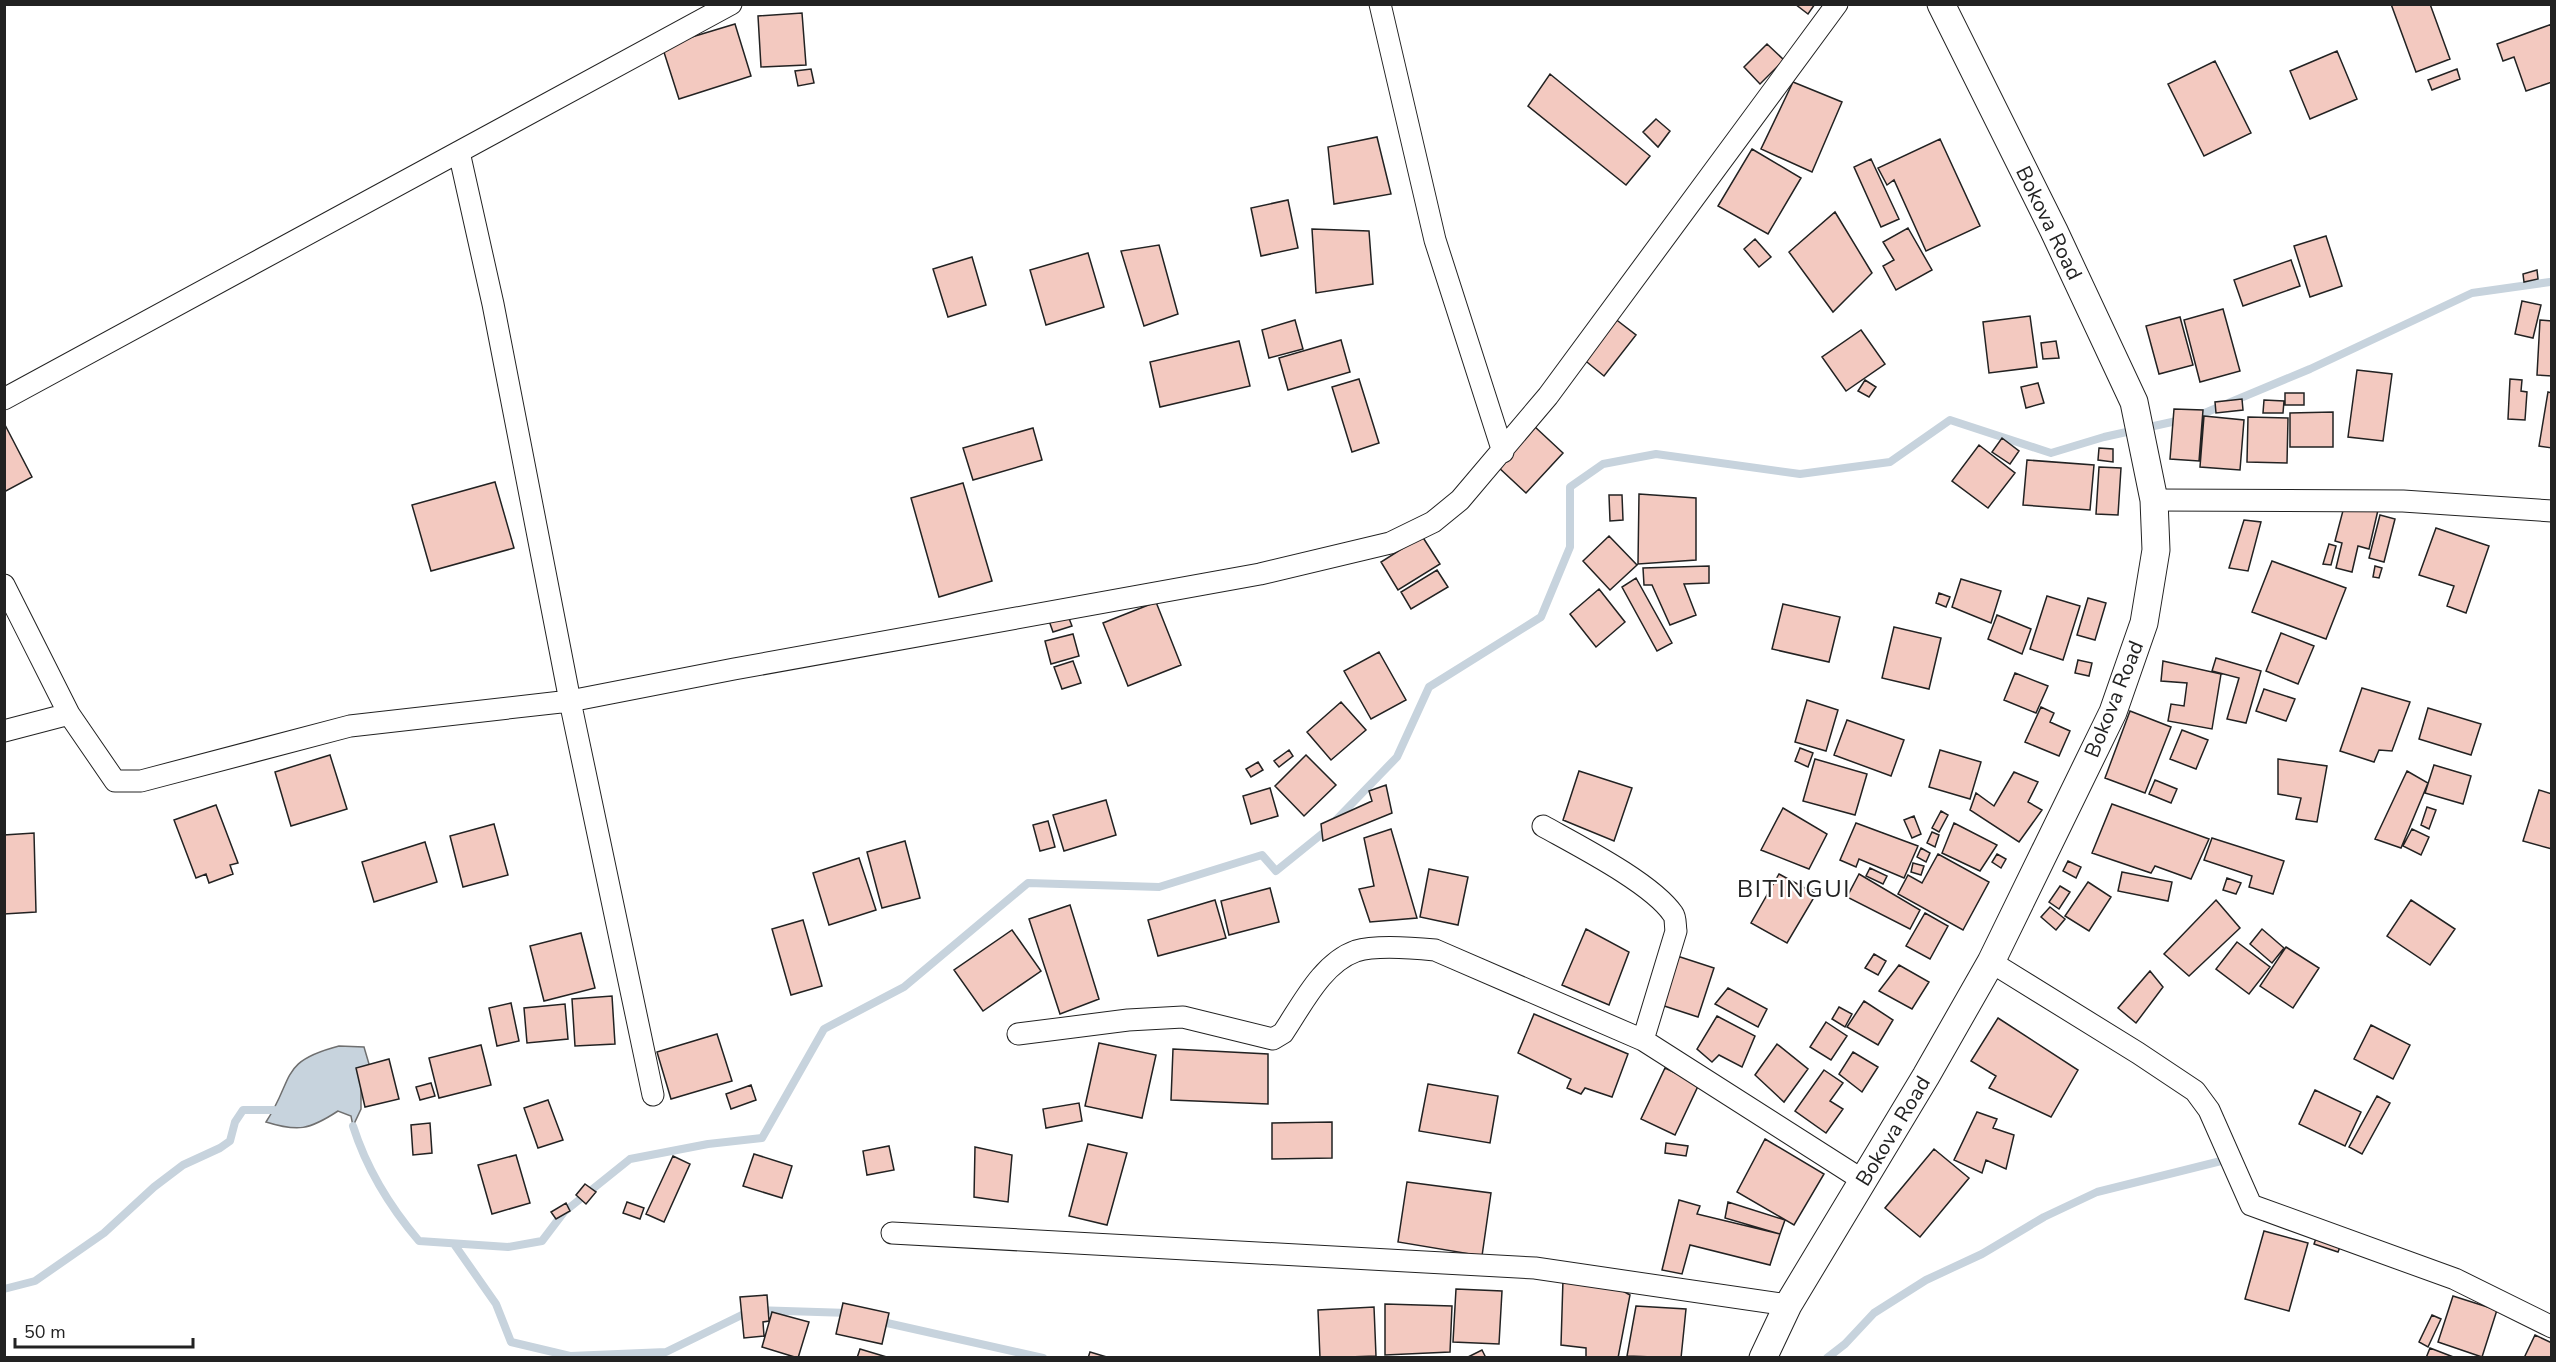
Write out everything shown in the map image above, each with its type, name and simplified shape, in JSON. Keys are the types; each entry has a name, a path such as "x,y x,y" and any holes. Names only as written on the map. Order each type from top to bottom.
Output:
{"street":[{"path":"4,399 731,4"},
{"path":"1380,4 1436,240 1503,452"},
{"path":"4,585 69,714 115,781 141,781 350,726 570,701 769,662 1260,574 1390,543 1433,522 1460,500 1503,452 1548,396 1837,4"},
{"name":"Bokova Road","path":"1763,1358 1788,1305 1864,1181 1991,962 2113,712 2144,623 2156,550 2154,500 2134,402 2054,231 1941,4"},
{"path":"459,152 493,304 570,701 653,1095"},
{"path":"2154,500 2403,501 2552,511"},
{"path":"4,731 69,714"},
{"path":"1543,826 1621,871 1663,903 1674,916 1676,931 1643,1040"},
{"path":"1018,1034 1128,1020 1183,1017 1273,1039 1283,1033 1327,970 1357,951 1408,947 1435,950 1643,1040 1864,1181"},
{"path":"1991,962 2138,1053 2194,1091 2209,1110 2251,1205 2455,1279 2552,1327"},
{"path":"892,1233 1535,1268 1788,1305"}],"shaded area":[{"path":"339,1046 364,1047 369,1064 361,1087 361,1109 353,1126 351,1116 338,1111 319,1122 303,1127 287,1127 266,1122 290,1074 297,1065 306,1058"}],"building":[{"path":"1795,4 1815,4 1808,14"},
{"path":"2391,4 2430,4 2450,59 2416,72"},
{"path":"802,13 806,65 761,67 758,16"},
{"path":"735,24 751,76 679,99 662,46"},
{"path":"2552,24 2552,82 2526,91 2514,57 2503,61 2497,44"},
{"path":"1767,44 1784,60 1760,84 1744,67"},
{"path":"2337,51 2357,99 2310,119 2290,71"},
{"path":"2215,61 2251,133 2204,156 2168,84"},
{"path":"811,69 814,83 798,86 795,71"},
{"path":"2457,69 2460,79 2432,90 2428,80"},
{"path":"1550,74 1650,156 1626,185 1528,106"},
{"path":"1793,82 1842,102 1812,172 1761,149"},
{"path":"1656,119 1670,131 1658,147 1643,132"},
{"path":"1377,137 1391,194 1334,204 1328,147"},
{"path":"1940,139 1980,226 1926,251 1894,180 1887,185 1878,168"},
{"path":"1752,149 1801,178 1768,234 1718,206"},
{"path":"1871,159 1899,219 1881,227 1854,167"},
{"path":"1288,200 1298,248 1261,256 1251,208"},
{"path":"1835,212 1872,273 1833,312 1789,252"},
{"path":"1908,228 1932,270 1896,290 1883,266 1894,260 1883,242"},
{"path":"1312,229 1369,231 1373,284 1316,293"},
{"path":"2326,236 2342,286 2310,297 2294,246"},
{"path":"1755,239 1771,257 1759,267 1744,249"},
{"path":"1159,245 1178,314 1144,326 1121,251"},
{"path":"1088,253 1104,307 1046,325 1030,270"},
{"path":"972,257 986,305 948,317 933,269"},
{"path":"2291,260 2300,286 2243,306 2234,280"},
{"path":"2537,270 2538,279 2524,282 2523,274"},
{"path":"2522,301 2541,305 2533,338 2515,334"},
{"path":"2223,309 2240,371 2200,382 2184,320"},
{"path":"2030,316 2037,367 1989,373 1983,322"},
{"path":"2180,317 2193,365 2159,374 2146,326"},
{"path":"1614,318 1636,335 1604,376 1582,358"},
{"path":"1295,320 1303,349 1269,358 1262,330"},
{"path":"2540,320 2552,321 2552,376 2537,375"},
{"path":"1861,330 1885,364 1846,391 1822,357"},
{"path":"1341,340 1350,372 1288,390 1279,358"},
{"path":"1239,341 1250,386 1160,407 1150,362"},
{"path":"2056,341 2059,358 2043,359 2041,343"},
{"path":"2357,370 2392,374 2383,441 2348,437"},
{"path":"1359,379 1379,443 1352,452 1332,387"},
{"path":"2510,379 2522,380 2521,391 2527,392 2525,420 2508,419"},
{"path":"1865,380 1876,387 1869,397 1858,391"},
{"path":"2038,383 2044,403 2026,408 2021,387"},
{"path":"2548,392 2552,393 2552,448 2539,446"},
{"path":"2285,393 2304,393 2304,405 2285,405"},
{"path":"2242,399 2243,410 2216,413 2215,402"},
{"path":"2264,400 2284,401 2283,413 2263,413"},
{"path":"2174,409 2203,410 2199,461 2170,459"},
{"path":"2333,412 2333,447 2290,447 2290,413"},
{"path":"2204,416 2244,420 2240,470 2200,467"},
{"path":"2248,417 2288,418 2287,463 2247,462"},
{"path":"4,423 32,477 4,492"},
{"path":"1534,426 1563,453 1526,493 1497,466"},
{"path":"1033,428 1042,460 973,480 963,448"},
{"path":"2002,438 2019,451 2010,464 1992,452"},
{"path":"1979,445 2015,473 1988,508 1952,481"},
{"path":"2099,448 2113,449 2113,462 2098,460"},
{"path":"2027,460 2094,465 2090,510 2023,505"},
{"path":"2099,467 2121,468 2118,515 2096,514"},
{"path":"495,482 514,548 431,571 412,505"},
{"path":"963,483 992,581 939,597 911,498"},
{"path":"1639,494 1696,498 1696,560 1638,564"},
{"path":"1609,495 1622,495 1623,520 1610,521"},
{"path":"2345,503 2378,510 2369,549 2358,546 2352,572 2336,568 2342,543 2335,541"},
{"path":"2380,515 2395,519 2384,562 2369,558"},
{"path":"2244,520 2261,522 2248,571 2229,568"},
{"path":"2436,528 2489,546 2466,613 2447,606 2454,586 2419,575"},
{"path":"1422,536 1440,564 1398,590 1381,562"},
{"path":"1609,536 1637,565 1610,590 1583,561"},
{"path":"2329,544 2336,546 2331,565 2323,564"},
{"path":"2272,561 2346,588 2326,639 2252,612"},
{"path":"1709,566 1709,583 1684,584 1696,615 1670,625 1652,585 1644,585 1643,568"},
{"path":"2375,566 2382,568 2379,578 2373,577"},
{"path":"1437,570 1448,587 1411,609 1401,592"},
{"path":"1636,578 1672,643 1657,651 1622,587"},
{"path":"1961,579 2001,591 1991,623 1952,607"},
{"path":"1599,589 1625,622 1596,647 1570,614"},
{"path":"1939,593 1950,597 1946,607 1936,603"},
{"path":"2047,596 2080,606 2063,660 2030,649"},
{"path":"2088,598 2106,603 2095,640 2077,635"},
{"path":"1156,602 1181,665 1128,686 1103,623"},
{"path":"1783,604 1840,617 1829,662 1772,649"},
{"path":"1065,608 1072,626 1053,632 1047,615"},
{"path":"1997,615 2031,629 2022,654 1988,639"},
{"path":"1894,627 1941,638 1929,689 1882,678"},
{"path":"2281,633 2314,646 2298,684 2266,671"},
{"path":"1073,634 1079,656 1051,664 1045,641"},
{"path":"1379,652 1406,700 1371,719 1344,671"},
{"path":"2216,658 2261,671 2246,723 2227,719 2239,678 2212,671"},
{"path":"2078,660 2092,663 2089,676 2075,673"},
{"path":"1073,661 1081,683 1062,689 1054,667"},
{"path":"2163,661 2221,674 2212,729 2168,721 2171,704 2184,706 2187,683 2161,681"},
{"path":"2015,673 2048,686 2036,713 2004,700"},
{"path":"2362,688 2410,702 2392,751 2379,750 2374,762 2340,751"},
{"path":"2264,689 2295,699 2286,721 2256,711"},
{"path":"1807,700 1838,710 1826,751 1795,742"},
{"path":"1341,702 1366,730 1331,760 1307,732"},
{"path":"2041,707 2054,713 2050,722 2070,731 2059,756 2025,742"},
{"path":"2428,708 2481,724 2471,755 2419,739"},
{"path":"2130,711 2171,727 2145,793 2105,778"},
{"path":"1847,720 1904,740 1891,776 1834,755"},
{"path":"2182,730 2208,740 2196,769 2170,759"},
{"path":"1800,748 1813,753 1808,767 1795,761"},
{"path":"1289,750 1293,756 1279,767 1274,761"},
{"path":"1940,750 1981,762 1970,799 1929,787"},
{"path":"330,755 347,809 291,826 275,772"},
{"path":"1306,755 1336,785 1304,816 1275,786"},
{"path":"1815,759 1867,774 1855,815 1803,801"},
{"path":"2278,759 2327,766 2317,822 2296,819 2301,798 2278,794"},
{"path":"1258,762 1263,770 1251,777 1246,769"},
{"path":"2434,765 2471,776 2463,804 2425,793"},
{"path":"1579,771 1632,788 1614,841 1563,820"},
{"path":"2407,771 2428,783 2401,848 2375,839"},
{"path":"2014,772 2038,782 2028,802 2042,810 2019,842 1970,810 1976,793 1994,806"},
{"path":"2155,780 2177,789 2171,803 2149,794"},
{"path":"1386,785 1392,813 1323,841 1321,824 1372,801 1369,791"},
{"path":"1270,788 1278,816 1251,824 1243,796"},
{"path":"2539,790 2552,794 2552,849 2523,841"},
{"path":"1106,800 1116,835 1064,851 1053,815"},
{"path":"2112,804 2209,839 2191,879 2155,866 2151,873 2092,853"},
{"path":"216,805 238,863 230,865 233,874 209,883 206,874 196,878 174,820"},
{"path":"2427,807 2436,810 2429,829 2421,825"},
{"path":"1783,808 1827,834 1809,869 1761,850"},
{"path":"1941,811 1948,815 1939,832 1932,828"},
{"path":"1914,816 1921,834 1912,838 1904,820"},
{"path":"1048,821 1055,847 1040,851 1033,825"},
{"path":"1856,823 1918,846 1904,878 1859,859 1856,867 1840,860"},
{"path":"1954,823 1997,845 1980,871 1942,853"},
{"path":"494,824 508,875 463,887 450,836"},
{"path":"1391,829 1417,918 1370,922 1359,889 1374,886 1364,838"},
{"path":"2412,829 2429,837 2421,855 2403,846"},
{"path":"1932,832 1939,835 1935,847 1927,843"},
{"path":"34,833 36,912 4,914 4,835"},
{"path":"2212,838 2284,861 2273,894 2249,887 2252,876 2204,860"},
{"path":"905,841 920,898 882,908 867,852"},
{"path":"425,842 437,882 374,902 362,862"},
{"path":"1921,848 1930,853 1926,862 1917,857"},
{"path":"1938,854 1989,882 1963,930 1898,894 1908,875 1922,883"},
{"path":"1997,854 2006,859 2001,868 1992,862"},
{"path":"859,858 876,910 829,925 813,873"},
{"path":"2068,861 2081,867 2076,878 2063,871"},
{"path":"1913,863 1924,866 1921,875 1911,872"},
{"path":"1870,868 1887,876 1883,884 1866,876"},
{"path":"1429,869 1468,877 1458,925 1420,917"},
{"path":"2122,872 2172,882 2168,901 2118,891"},
{"path":"1779,874 1816,894 1787,943 1751,923"},
{"path":"1859,874 1920,910 1910,929 1847,897"},
{"path":"2227,878 2241,883 2236,894 2223,890"},
{"path":"2088,882 2111,897 2089,931 2065,916"},
{"path":"2060,886 2070,892 2059,909 2049,902"},
{"path":"1270,888 1279,922 1229,935 1221,901"},
{"path":"1215,900 1226,938 1158,956 1148,920"},
{"path":"2216,900 2240,928 2189,976 2164,954"},
{"path":"2411,900 2455,929 2430,965 2387,936"},
{"path":"1070,905 1099,999 1060,1014 1029,919"},
{"path":"2050,907 2065,919 2056,930 2041,917"},
{"path":"1925,913 1948,926 1930,959 1906,946"},
{"path":"803,920 822,986 791,995 772,929"},
{"path":"1586,929 1629,952 1609,1005 1562,985"},
{"path":"2262,929 2284,948 2272,963 2250,944"},
{"path":"1012,930 1041,971 983,1011 954,970"},
{"path":"581,933 595,988 544,1001 530,946"},
{"path":"2237,942 2270,967 2249,994 2216,969"},
{"path":"2286,947 2319,968 2293,1008 2260,986"},
{"path":"1668,953 1714,968 1698,1017 1652,1002"},
{"path":"1874,954 1886,961 1878,975 1865,968"},
{"path":"1899,965 1929,982 1912,1009 1879,991"},
{"path":"2150,971 2163,987 2136,1023 2118,1008"},
{"path":"1728,988 1767,1009 1758,1027 1715,1004"},
{"path":"612,996 615,1044 575,1046 572,999"},
{"path":"1864,1001 1893,1020 1878,1045 1847,1027"},
{"path":"511,1003 519,1041 497,1046 489,1008"},
{"path":"565,1004 568,1039 527,1043 524,1008"},
{"path":"1839,1007 1852,1014 1845,1027 1832,1019"},
{"path":"1534,1014 1628,1054 1612,1097 1585,1088 1581,1094 1567,1088 1571,1079 1518,1053"},
{"path":"1717,1016 1755,1036 1742,1067 1719,1055 1712,1062 1697,1049"},
{"path":"1998,1018 2078,1070 2051,1117 1989,1088 1996,1076 1971,1061"},
{"path":"1826,1022 1847,1036 1831,1060 1810,1047"},
{"path":"2371,1025 2410,1045 2393,1079 2354,1059"},
{"path":"717,1034 732,1081 671,1099 657,1052"},
{"path":"1099,1043 1156,1055 1142,1118 1085,1106"},
{"path":"1777,1044 1808,1069 1784,1102 1755,1075"},
{"path":"481,1045 491,1085 439,1098 429,1058"},
{"path":"1173,1049 1268,1054 1268,1104 1171,1100"},
{"path":"1853,1052 1878,1067 1862,1092 1839,1074"},
{"path":"389,1059 399,1099 365,1107 356,1068"},
{"path":"1665,1068 1699,1084 1675,1135 1641,1119"},
{"path":"1824,1070 1843,1083 1830,1101 1843,1109 1826,1133 1795,1111"},
{"path":"431,1083 435,1096 420,1100 416,1087"},
{"path":"1428,1084 1498,1096 1490,1143 1419,1131"},
{"path":"751,1085 756,1100 731,1109 726,1094"},
{"path":"2315,1090 2361,1112 2345,1146 2299,1124"},
{"path":"2377,1096 2390,1103 2362,1154 2349,1147"},
{"path":"548,1100 563,1140 538,1148 524,1108"},
{"path":"1079,1103 1082,1121 1046,1128 1043,1109"},
{"path":"1977,1112 1997,1119 1993,1128 2014,1135 2006,1169 1986,1160 1982,1173 1954,1160"},
{"path":"1332,1122 1332,1158 1272,1159 1272,1123"},
{"path":"430,1123 432,1153 413,1155 411,1125"},
{"path":"1765,1139 1824,1174 1794,1225 1737,1192"},
{"path":"1666,1143 1688,1146 1686,1156 1665,1153"},
{"path":"1088,1144 1127,1153 1107,1225 1069,1216"},
{"path":"889,1146 894,1170 867,1175 863,1151"},
{"path":"975,1147 1012,1155 1008,1202 974,1197"},
{"path":"1934,1149 1969,1178 1920,1237 1885,1208"},
{"path":"754,1154 792,1166 782,1198 743,1186"},
{"path":"516,1155 530,1203 492,1214 478,1165"},
{"path":"673,1156 690,1164 664,1222 646,1214"},
{"path":"1407,1182 1491,1193 1482,1256 1398,1242"},
{"path":"585,1184 596,1192 586,1204 576,1195"},
{"path":"1679,1200 1700,1206 1697,1214 1780,1234 1770,1265 1690,1245 1682,1274 1662,1270"},
{"path":"627,1202 644,1208 640,1219 623,1213"},
{"path":"1728,1202 1785,1220 1780,1234 1725,1218"},
{"path":"566,1203 570,1211 556,1219 551,1212"},
{"path":"2319,1230 2343,1239 2338,1252 2314,1244"},
{"path":"2264,1231 2308,1243 2289,1311 2245,1299"},
{"path":"1563,1279 1614,1286 1630,1295 1618,1358 1586,1358 1586,1348 1561,1345"},
{"path":"1456,1289 1502,1291 1499,1344 1453,1342"},
{"path":"767,1295 769,1321 763,1322 764,1336 744,1338 740,1297"},
{"path":"2453,1296 2497,1310 2482,1357 2438,1342"},
{"path":"843,1303 889,1313 882,1344 836,1334"},
{"path":"1385,1304 1452,1306 1450,1352 1385,1355"},
{"path":"1636,1306 1686,1309 1681,1358 1627,1356"},
{"path":"1374,1307 1376,1356 1320,1358 1318,1310"},
{"path":"772,1312 809,1322 798,1358 762,1347"},
{"path":"2432,1315 2441,1319 2428,1347 2419,1342"},
{"path":"2535,1335 2552,1343 2552,1358 2524,1358"},
{"path":"2430,1348 2456,1358 2426,1358"},
{"path":"860,1349 890,1358 857,1358"},
{"path":"1482,1350 1486,1358 1466,1358"},
{"path":"1090,1352 1110,1358 1088,1358"}],"waterway":[{"path":"2195,417 2310,369 2472,293 2550,282"},
{"path":"1336,820 1397,757 1429,687 1541,617 1570,547 1570,487 1603,464 1656,454 1800,474 1890,462 1950,420 2051,453 2104,437 2181,420"},
{"path":"353,1126 365,1158 380,1187 398,1215 419,1241 508,1247 542,1241 564,1212 630,1159 708,1144 762,1138 824,1029 904,987 1028,883 1159,887 1262,855 1276,871 1328,829"},
{"path":"4,1289 35,1281 104,1233 154,1187 183,1165 230,1141 235,1122 243,1110 274,1110"},
{"path":"1827,1358 1845,1344 1874,1313 1926,1280 1982,1254 2044,1217 2097,1192 2221,1161"},
{"path":"454,1244 496,1304 511,1342 570,1356 666,1352 752,1310 849,1313"},
{"path":"878,1321 1043,1358"}],"district":[{"name":"BITINGUI","path":"1794,889"}]}
